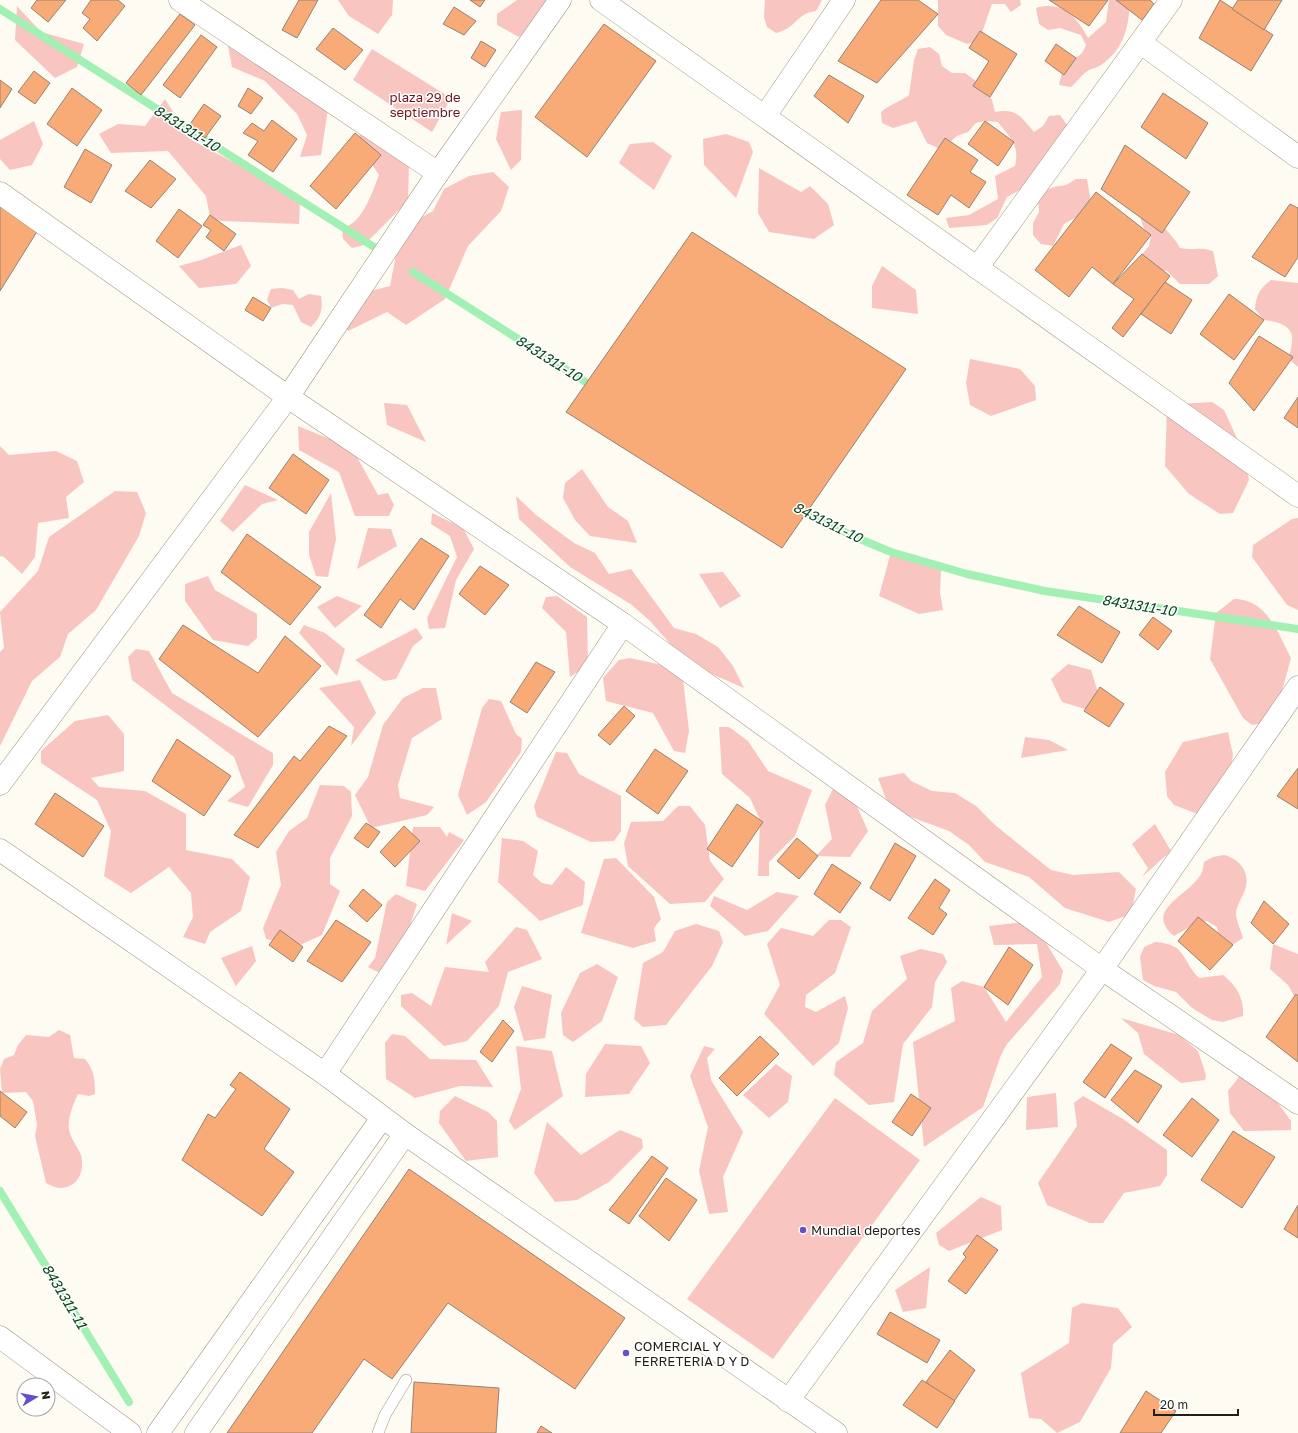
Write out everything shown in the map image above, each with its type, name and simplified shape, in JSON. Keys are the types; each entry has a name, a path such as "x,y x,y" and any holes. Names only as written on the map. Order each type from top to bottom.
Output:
{"street":[{"path":"180,0 438,173"},
{"path":"0,784 288,397 438,173 560,0"},
{"path":"601,0 1298,496"},
{"path":"765,116 844,0"},
{"path":"977,268 1171,0"},
{"path":"1141,43 1298,157"},
{"path":"0,194 288,397 623,624 1102,969 1298,1103"},
{"path":"325,1074 623,624"},
{"path":"788,1401 1102,969 1298,687"},
{"path":"0,850 325,1074 382,1118 836,1433"},
{"path":"158,1433 382,1118"},
{"path":"196,1433 405,1134"},
{"path":"0,1337 130,1433"}],"lane":[{"path":"378,1433 384,1415 406,1380"}],"green space":[{"path":"338,0 393,0 392,15 378,34 349,16"},
{"path":"517,0 553,0 552,7 519,37 497,25 497,14"},
{"path":"765,0 822,0 816,11 804,15 788,28 776,33 767,27 764,17"},
{"path":"938,0 1020,0 1021,5 1011,12 1005,4 992,4 979,41 967,44 946,35 938,26"},
{"path":"1109,0 1130,0 1124,37 1120,45 1109,59 1100,66 1090,69 1071,87 1059,85 1065,65 1070,60 1080,55 1086,45 1081,35 1060,28 1048,30 1039,24 1036,8 1054,6 1068,12 1079,23 1088,38 1106,22"},
{"path":"17,6 41,32 84,44 77,67 55,78 15,40"},
{"path":"233,36 330,96 321,155 300,157 307,135 297,114 265,81 232,67 228,46"},
{"path":"930,47 939,54 942,66 952,73 965,73 984,87 992,100 995,112 1009,111 1018,115 1034,132 1043,126 1049,116 1060,115 1067,125 1027,186 1007,197 997,218 987,225 949,228 946,218 969,215 998,199 995,176 1015,166 1016,152 1010,137 998,122 985,121 976,123 968,132 957,136 948,144 938,148 927,143 916,121 893,128 882,123 881,112 909,95 914,60 918,49"},
{"name":"plaza 29 de septiembre","path":"372,49 451,98 432,132 353,80"},
{"path":"165,99 190,139 285,190 292,192 300,200 299,224 221,221 210,217 206,196 168,151 111,153 99,134 118,124 145,126"},
{"path":"522,110 521,160 511,170 496,139 501,112"},
{"path":"34,121 43,144 32,165 10,170 0,159 0,140"},
{"path":"359,122 409,162 408,201 364,245 352,248 343,239 342,228 356,220 361,214 370,198 379,175 360,146"},
{"path":"726,134 749,142 753,152 736,198 704,165 703,139"},
{"path":"653,142 672,156 654,190 619,163 630,144"},
{"path":"759,168 801,192 810,186 828,204 834,225 814,239 769,232 758,213"},
{"path":"493,172 509,187 501,211 468,246 445,299 406,325 387,312 348,331 340,321 343,298 390,286 401,229 433,211 444,189 469,176"},
{"path":"1076,179 1087,179 1091,203 1084,213 1064,224 1053,246 1041,244 1033,235 1033,223 1039,212 1038,201 1044,191 1054,187 1066,185"},
{"path":"1140,212 1158,218 1180,248 1213,251 1218,276 1209,284 1180,284 1167,271 1154,270 1142,254 1149,246 1151,235 1144,228"},
{"path":"241,245 251,266 236,284 199,288 179,266 201,260"},
{"path":"882,266 916,290 918,314 872,308 872,286"},
{"path":"1271,280 1298,283 1298,367 1289,359 1292,345 1291,332 1285,326 1277,322 1264,320 1255,309 1259,292"},
{"path":"282,288 293,290 299,299 309,294 321,296 322,305 320,313 317,320 311,327 301,322 293,305 282,304 271,308 267,299 271,289"},
{"path":"970,359 1020,369 1035,386 1036,400 991,416 970,405 966,383"},
{"path":"1188,399 1179,404 1212,402 1224,410 1245,456 1249,480 1233,513 1220,514 1189,494 1165,466 1167,408"},
{"path":"384,403 407,405 426,442 387,425"},
{"path":"298,426 352,448 378,495 388,493 394,505 389,516 355,516 339,472 299,450"},
{"path":"0,446 9,455 56,451 77,461 84,482 66,497 69,518 38,523 35,557 22,574 4,557 0,556"},
{"path":"582,469 608,507 628,521 637,543 590,536 575,520 563,498 565,483"},
{"path":"245,485 278,500 262,504 233,532 220,521"},
{"path":"115,491 137,492 146,513 139,536 96,610 68,634 60,657 32,681 0,746 0,652 4,648 0,612 38,571 49,537"},
{"path":"331,493 336,539 328,577 316,576 309,555 309,532"},
{"path":"516,496 536,515 574,543 595,553 609,574 631,569 674,628 696,634 718,647 733,666 744,688 700,669 681,656 650,621 632,605 570,567 519,519"},
{"path":"432,513 463,528 474,549 456,580 445,628 429,629 427,618 457,557 450,536 431,524"},
{"path":"1298,518 1298,610 1287,605 1252,557 1253,545 1292,519"},
{"path":"368,528 391,529 397,546 357,569"},
{"path":"891,552 929,564 941,570 940,593 943,610 919,614 879,596"},
{"path":"723,572 741,596 720,608 699,574"},
{"path":"208,576 215,590 257,614 257,638 248,646 213,640 185,601 185,584"},
{"path":"337,596 362,606 335,628 317,607"},
{"path":"557,596 587,617 588,665 570,677 566,632 542,608 546,597"},
{"path":"1234,599 1255,605 1263,611 1276,628 1291,658 1281,695 1263,723 1252,725 1243,718 1210,659 1216,613"},
{"path":"304,625 325,633 345,649 337,676 299,633"},
{"path":"416,628 423,638 413,646 396,679 384,681 355,660"},
{"path":"136,649 149,651 172,693 273,753 273,765 248,807 227,801 245,787 234,757 132,680 128,657"},
{"path":"630,658 676,668 683,679 689,731 685,753 674,751 653,713 606,701 603,678 619,660"},
{"path":"1068,664 1091,670 1105,715 1062,702 1051,679"},
{"path":"360,680 376,713 351,746 354,727 319,688"},
{"path":"423,688 436,688 442,719 412,738 398,785 400,798 434,807 427,815 371,828 355,795 368,777 383,725 403,698"},
{"path":"489,699 501,701 516,734 522,739 521,752 486,802 467,815 458,795 482,708"},
{"path":"108,715 124,734 124,771 91,778 99,787 145,791 186,814 186,850 232,859 250,877 241,911 210,932 205,944 183,937 193,917 191,893 169,867 131,893 104,876 111,831 97,800 41,763 41,751 75,721"},
{"path":"719,727 729,727 748,741 768,771 812,790 795,836 769,862 769,876 758,876 760,820 750,798 722,774"},
{"path":"1228,732 1233,755 1224,804 1203,816 1174,805 1167,796 1165,772 1183,742"},
{"path":"1025,737 1049,740 1068,750 1021,758"},
{"path":"556,752 567,753 579,774 621,796 621,831 614,841 591,842 537,817 534,806"},
{"path":"904,773 911,781 932,791 955,793 976,806 995,825 1051,870 1073,875 1119,872 1136,889 1131,914 1109,922 1065,908 1029,877 985,862 969,845 949,831 903,814 886,799 878,778"},
{"path":"847,784 868,831 850,857 816,856 832,839 825,805 835,785"},
{"path":"320,785 344,786 351,792 352,816 330,858 330,884 340,891 322,935 300,945 266,939 263,928 281,885 276,852 289,831 307,818"},
{"path":"678,806 690,806 705,825 710,861 724,879 705,902 670,904 628,866 624,843 631,822 663,821"},
{"path":"1155,824 1171,851 1142,877 1148,868 1132,844"},
{"path":"413,827 440,827 447,837 449,832 464,840 425,891 406,886"},
{"path":"502,838 523,841 538,851 533,875 542,883 552,885 566,867 585,882 583,905 540,921 498,882"},
{"path":"1224,855 1239,863 1245,873 1245,890 1236,911 1243,938 1229,947 1219,939 1217,927 1207,921 1195,924 1174,936 1166,926 1163,918 1166,910 1171,903 1195,882 1202,873 1204,862 1213,857"},
{"path":"616,858 654,897 661,919 654,928 656,941 633,948 581,933 604,859"},
{"path":"777,892 799,896 768,931 745,936 710,906 714,896 747,910"},
{"path":"396,894 417,904 398,961 378,972 368,967 375,958 387,902"},
{"path":"452,913 472,921 446,945"},
{"path":"829,920 841,920 851,927 835,973 806,995 805,1007 816,1012 845,996 848,1008 839,1043 813,1066 764,1014 780,985 767,944 781,928 813,936"},
{"path":"1033,921 1063,971 1060,984 1007,1044 1001,1055 983,1107 924,1147 913,1042 955,1021 951,988 962,981 984,987 1006,1022 1042,977 1037,944 994,945 989,926"},
{"path":"696,924 719,931 723,942 712,966 666,1025 643,1027 634,1019 643,963 663,952 675,931"},
{"path":"516,927 527,930 542,959 508,972 499,1006 467,1041 444,1046 401,1006 401,995 412,993 431,1006 445,967 489,972 485,962"},
{"path":"1155,942 1165,943 1178,950 1199,978 1223,975 1239,993 1243,1016 1223,1022 1212,1020 1192,1008 1176,992 1154,986 1143,980 1140,957 1144,947"},
{"path":"1273,944 1298,954 1298,1003 1288,985 1270,969"},
{"path":"252,946 256,961 236,986 221,958"},
{"path":"921,949 943,954 947,962 935,982 932,1007 903,1044 894,1102 869,1105 834,1075 836,1062 863,1043 872,1011 907,979 900,956"},
{"path":"597,964 618,977 602,1021 573,1042 563,1035 561,1013 580,973"},
{"path":"522,986 552,995 545,1038 524,1041 514,1007"},
{"path":"1121,1018 1179,1035 1198,1051 1206,1075 1205,1080 1181,1083 1144,1054 1138,1033"},
{"path":"59,1030 70,1035 74,1058 85,1059 90,1067 94,1079 95,1094 89,1096 78,1094 74,1103 69,1118 69,1129 72,1139 81,1155 82,1167 79,1178 76,1182 60,1188 46,1183 35,1136 37,1125 33,1101 26,1092 2,1093 0,1069 4,1059 14,1055 18,1045 26,1035 49,1037"},
{"path":"392,1034 405,1036 430,1059 476,1060 493,1087 460,1086 415,1098 386,1079 385,1043"},
{"path":"605,1044 641,1046 650,1063 629,1094 585,1097 586,1074"},
{"path":"516,1046 552,1051 563,1096 515,1130 509,1121 521,1089"},
{"path":"704,1046 715,1049 707,1058 711,1080 743,1132 723,1177 728,1212 709,1214 699,1171 708,1127 690,1076"},
{"path":"776,1064 792,1076 788,1102 769,1118 743,1095"},
{"path":"1254,1070 1291,1121 1291,1130 1244,1131 1230,1113 1228,1091 1242,1073"},
{"path":"1056,1093 1058,1127 1026,1130 1027,1097"},
{"path":"455,1096 488,1112 497,1121 498,1157 466,1161 439,1123 440,1111"},
{"path":"1083,1096 1123,1119 1167,1150 1167,1175 1160,1186 1124,1193 1103,1223 1090,1223 1047,1205 1038,1183 1077,1126 1074,1103"},
{"name":"Mundial deportes","path":"835,1098 920,1160 773,1359 687,1299"},
{"path":"547,1122 581,1155 620,1130 642,1139 643,1148 609,1182 577,1200 555,1202 534,1173"},
{"path":"981,1197 1001,1206 1002,1230 949,1251 939,1245 936,1233"},
{"path":"930,1267 926,1308 903,1312 895,1290"},
{"path":"1082,1303 1118,1308 1132,1327 1113,1344 1111,1368 1080,1422 1057,1433 1041,1419 1029,1418 1021,1373 1069,1343 1072,1308"}],"building":[{"path":"37,0 66,0 48,22 31,8"},
{"path":"91,0 118,0 125,6 97,41 83,28 90,19 82,13"},
{"path":"299,0 318,0 297,38 282,30"},
{"path":"470,0 485,0 480,7"},
{"path":"881,0 918,0 938,14 877,83 838,61"},
{"path":"1049,0 1108,0 1089,26"},
{"path":"1116,0 1150,0 1154,4 1142,20"},
{"path":"1220,0 1273,35 1251,71 1199,38"},
{"path":"1238,0 1282,0 1264,30 1232,9"},
{"path":"454,7 476,21 464,35 443,24"},
{"path":"180,14 195,25 141,95 126,83"},
{"path":"604,24 656,61 587,157 535,117"},
{"path":"333,28 363,50 345,70 316,49"},
{"path":"980,31 1017,54 990,97 973,86 989,61 969,48"},
{"path":"201,35 217,47 180,98 163,85"},
{"path":"481,41 496,50 485,67 471,58"},
{"path":"1056,44 1076,58 1064,75 1045,61"},
{"path":"34,71 50,83 35,104 18,92"},
{"path":"829,75 864,96 848,123 814,96"},
{"path":"0,80 12,89 0,108"},
{"path":"72,88 102,110 77,146 47,124"},
{"path":"248,88 263,98 251,114 238,106"},
{"path":"1163,93 1208,123 1186,159 1141,127"},
{"path":"204,104 221,116 205,138 188,127"},
{"path":"272,120 297,139 273,172 248,155 258,141 243,133 252,123 264,131"},
{"path":"985,121 1014,142 998,166 968,144"},
{"path":"355,133 381,155 336,209 310,186"},
{"path":"945,138 978,160 970,172 986,182 969,208 951,195 938,215 907,195"},
{"path":"1125,145 1190,192 1162,233 1101,189"},
{"path":"85,149 112,165 91,203 64,187"},
{"path":"150,160 176,179 151,208 125,191"},
{"path":"1096,192 1151,235 1113,284 1092,267 1069,297 1035,270"},
{"path":"0,204 38,230 0,291"},
{"path":"1290,204 1298,208 1298,257 1285,277 1252,257"},
{"path":"179,209 202,226 178,258 156,241"},
{"path":"210,215 236,234 224,251 206,237 211,230 203,225"},
{"path":"692,232 906,369 782,548 566,412"},
{"path":"1142,254 1170,276 1123,337 1112,328 1134,299 1113,284"},
{"path":"1165,282 1192,300 1171,334 1141,314"},
{"path":"1229,294 1264,320 1234,360 1200,334"},
{"path":"253,297 271,308 263,321 245,310"},
{"path":"1259,336 1293,357 1254,411 1229,383"},
{"path":"1298,397 1298,428 1284,418"},
{"path":"293,454 329,480 306,514 269,488"},
{"path":"247,534 321,587 290,625 221,572"},
{"path":"421,538 449,556 414,610 400,599 381,628 364,615"},
{"path":"480,566 509,585 485,615 459,594"},
{"path":"1079,606 1120,632 1102,663 1057,635"},
{"path":"1153,617 1172,631 1158,650 1139,635"},
{"path":"183,625 258,673 285,636 321,666 258,737 159,659"},
{"path":"536,662 555,672 527,713 510,702"},
{"path":"1100,687 1124,704 1109,727 1084,711"},
{"path":"624,706 635,716 610,745 598,735"},
{"path":"329,726 347,736 258,848 234,835 294,756 300,761"},
{"path":"177,739 231,776 204,816 152,781"},
{"path":"655,749 688,771 658,814 626,791"},
{"path":"1298,768 1298,809 1277,796"},
{"path":"55,793 104,826 83,857 35,824"},
{"path":"737,804 763,822 732,867 707,849"},
{"path":"366,823 380,832 368,848 354,838"},
{"path":"404,826 420,841 395,867 380,852"},
{"path":"797,838 818,856 799,879 777,861"},
{"path":"895,843 916,856 890,901 870,888"},
{"path":"832,864 861,883 840,913 814,894"},
{"path":"935,879 950,890 939,908 947,914 933,935 908,918"},
{"path":"363,889 382,905 367,922 349,906"},
{"path":"1264,901 1289,924 1273,944 1251,923"},
{"path":"1198,917 1233,945 1210,970 1178,941"},
{"path":"336,920 371,942 342,982 307,961"},
{"path":"280,930 303,947 293,962 269,945"},
{"path":"1009,947 1033,965 1008,1005 984,987"},
{"path":"1296,994 1298,996 1298,1062 1266,1037"},
{"path":"503,1020 514,1031 492,1062 480,1052"},
{"path":"760,1036 779,1054 737,1096 719,1078"},
{"path":"1111,1044 1132,1058 1105,1098 1083,1082"},
{"path":"1135,1070 1162,1086 1138,1123 1111,1100"},
{"path":"240,1072 290,1109 264,1149 294,1172 262,1216 182,1160 208,1114 215,1118 236,1089 230,1085"},
{"path":"0,1091 27,1112 15,1128 0,1116"},
{"path":"911,1094 931,1108 912,1136 892,1122"},
{"path":"1192,1098 1219,1120 1192,1157 1163,1135"},
{"path":"1233,1131 1275,1157 1242,1208 1201,1180"},
{"path":"652,1156 668,1168 629,1224 609,1210"},
{"path":"409,1169 625,1318 575,1389 448,1303 392,1379 364,1359 312,1433 227,1433"},
{"path":"666,1178 697,1200 669,1241 639,1216"},
{"path":"1298,1205 1298,1238 1284,1229"},
{"path":"977,1235 998,1250 966,1294 948,1281 966,1257 963,1254"},
{"path":"890,1312 940,1340 927,1363 877,1334"},
{"path":"950,1350 975,1370 953,1403 926,1382"},
{"path":"922,1380 955,1401 937,1428 903,1405"},
{"path":"414,1382 499,1388 496,1433 411,1433"},
{"path":"1146,1391 1176,1411 1161,1433 1120,1433"},
{"path":"541,1426 552,1433 537,1433"}],"waterway":[{"name":"8431311-10","path":"0,9 374,247"},
{"name":"8431311-10","path":"413,272 595,388"},
{"name":"8431311-10","path":"797,509 855,537 891,552 967,574 1045,591 1298,629"},
{"name":"8431311-11","path":"0,1191 129,1402"}],"place":[{"name":"Mundial deportes","path":"803,1230"},
{"name":"COMERCIAL Y FERRETERIA D Y D","path":"626,1353"}]}
